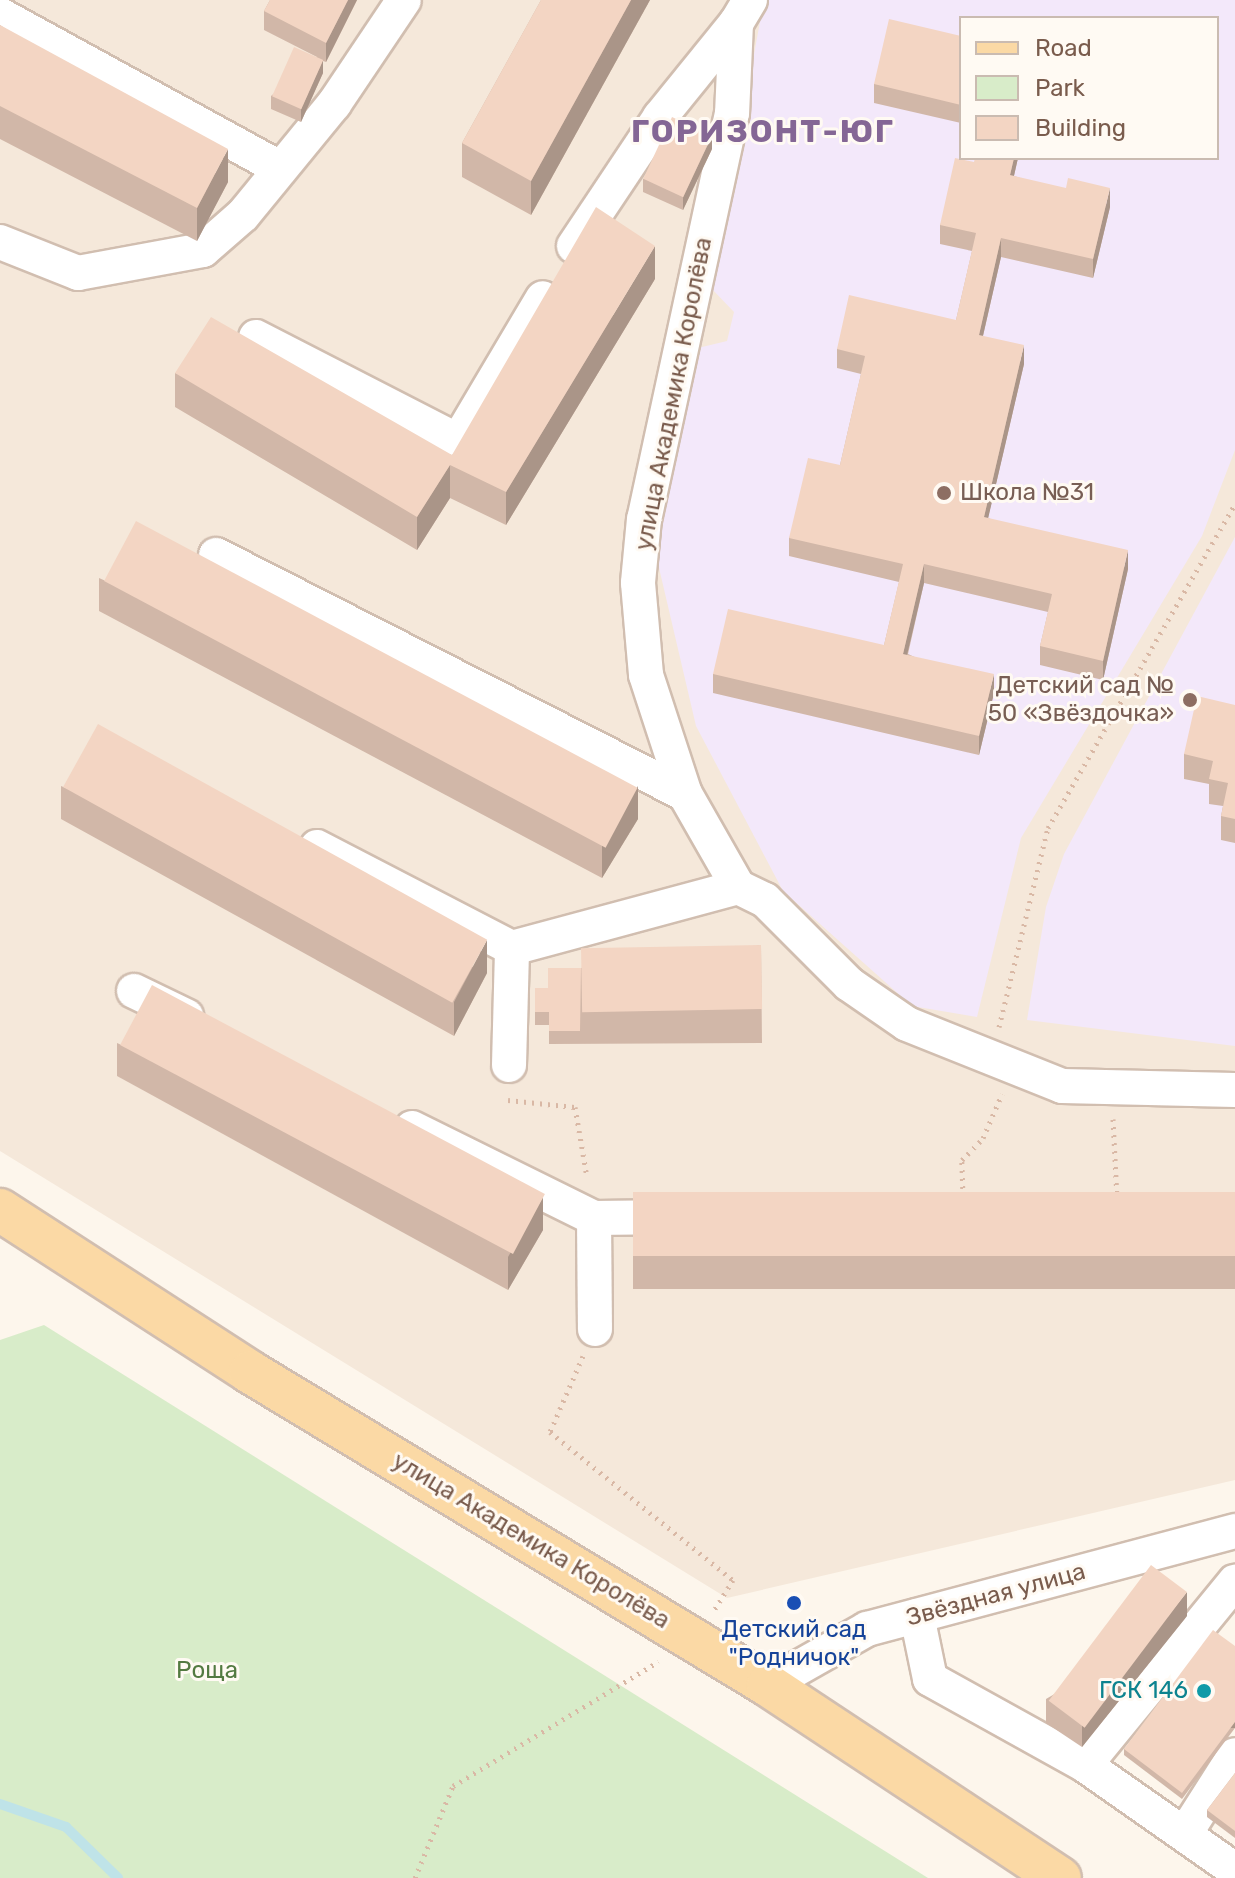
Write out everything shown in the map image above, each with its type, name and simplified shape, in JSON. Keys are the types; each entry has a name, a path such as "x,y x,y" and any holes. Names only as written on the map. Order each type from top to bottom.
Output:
{"main road":[{"name":"улица Академика Королёва","path":"0,1210 250,1372 768,1685 1060,1878"}],"street":[{"path":"0,242 78,273 203,250 280,168 404,0"},
{"path":"256,337 458,441 599,209 743,12"},
{"name":"улица Академика Королёва","path":"743,12 732,113 644,519 638,583 646,675 685,794 738,887 765,900 849,984 907,1024 1062,1086 1235,1090"},
{"path":"0,15 280,168"},
{"path":"216,555 685,794"},
{"path":"288,832 512,948 738,887"},
{"path":"509,1065 512,948"},
{"path":"134,991 218,1032"},
{"path":"385,1115 594,1218 717,1217"},
{"path":"594,1218 595,1329"},
{"name":"Звёздная улица","path":"768,1685 867,1629 1227,1542"},
{"path":"1085,1765 1235,1582"},
{"path":"917,1616 930,1679 1085,1765 1186,1832 1235,1870"},
{"path":"1186,1832 1235,1755"}],"path":[{"path":"963,1206 962,1160 983,1138 1003,1093 991,1058 1048,828 1235,504"},
{"path":"509,1065 502,1099 575,1107 594,1218"},
{"path":"1112,1086 1118,1210"},
{"path":"415,1878 453,1786 695,1640 733,1580 550,1432 595,1329"}],"shaded area":[{"path":"0,0 1235,0 1235,1480 727,1598 0,1151"},
{"name":"Школа №31","path":"764,0 1235,0 1235,450 1202,536 1021,838 977,1017 912,1006 783,891 696,726 656,555 698,348 727,341 734,312 711,288"},
{"name":"Детский сад № 50 «Звёздочка»","path":"1235,537 1235,1046 1027,1020 1046,907 1064,854"}],"green space":[{"name":"Роща","path":"44,1325 928,1878 0,1878 0,1340"}],"building":[{"path":"270,0 348,0 326,43 264,11"},
{"path":"541,0 631,0 531,181 462,143"},
{"path":"889,19 959,36 959,105 874,84"},
{"path":"0,25 228,149 197,208 0,106"},
{"path":"294,47 323,60 301,109 272,96"},
{"path":"672,117 712,136 683,197 643,179"},
{"path":"955,158 974,162 1014,160 1010,175 1066,188 1068,178 1110,188 1093,259 1001,238 979,335 1024,345 984,517 1128,550 1103,661 1040,646 1052,594 924,564 903,654 994,674 979,736 713,674 728,609 884,645 903,564 789,538 808,458 840,465 865,356 837,349 849,295 956,320 976,233 940,225"},
{"path":"596,207 655,246 506,492 450,465 417,517 175,373 211,317 452,455"},
{"path":"136,521 638,788 606,848 104,581"},
{"path":"1197,696 1235,705 1235,819 1221,816 1228,783 1209,779 1213,761 1184,754"},
{"path":"98,724 487,940 452,1003 63,787"},
{"path":"761,945 762,1009 582,1012 581,948"},
{"path":"548,968 581,968 580,1031 549,1031 549,1012 535,1012 535,988 548,988"},
{"path":"152,985 545,1194 513,1254 120,1045"},
{"path":"633,1192 1235,1192 1235,1256 633,1256"},
{"path":"1151,1565 1187,1592 1085,1728 1049,1701"},
{"name":"ГСК 146","path":"1213,1630 1235,1646 1235,1722 1182,1793 1124,1749"},
{"path":"1235,1773 1235,1831 1207,1810"}],"waterway":[{"path":"0,1804 66,1827 118,1878"}],"place":[{"name":"Школа №31","path":"944,493"},
{"name":"Детский сад № 50 «Звёздочка»","path":"1190,700"},
{"name":"Детский сад \"Родничок\"","path":"794,1603"},
{"name":"ГСК 146","path":"1204,1691"}],"district":[{"name":"ГОРИЗОНТ-ЮГ","path":"763,131"}]}
